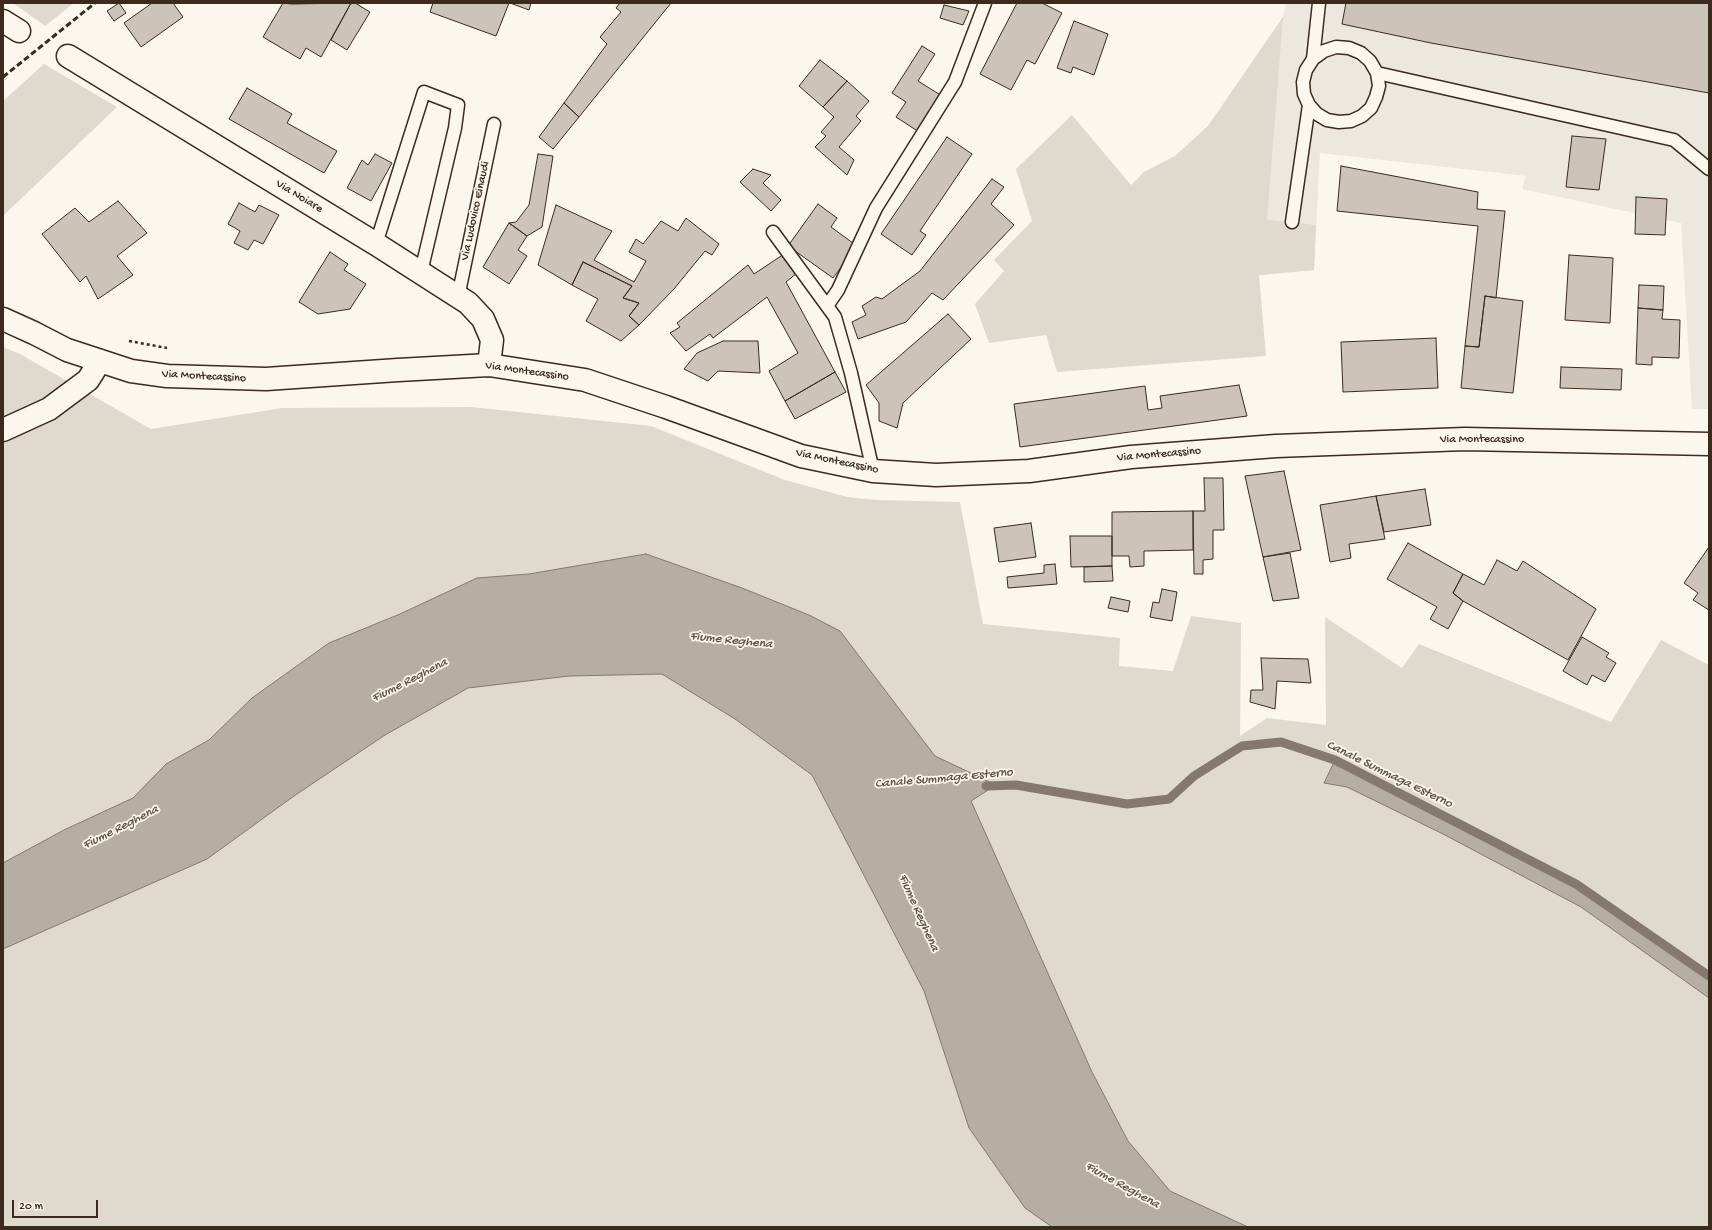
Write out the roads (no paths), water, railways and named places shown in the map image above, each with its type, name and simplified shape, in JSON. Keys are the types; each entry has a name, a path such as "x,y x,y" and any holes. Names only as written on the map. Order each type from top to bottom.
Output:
{"street":[{"name":"Via Noiare","path":"68,56 376,244 468,303 483,319 492,340 489,365"},
{"path":"3,319 67,350 100,361 88,380 49,409 3,430"},
{"name":"Via Montecassino","path":"100,361 131,371 167,376 266,379 489,365 585,380 666,407 801,456 873,471 936,475 1029,470 1132,457 1269,446 1465,438 1709,444"}],"lane":[{"path":"827,306 838,290 876,208 954,82 985,3"},
{"path":"1313,59 1320,3"},
{"path":"1336,47 1349,48 1361,52 1370,61 1377,72 1379,86 1371,108 1362,116 1351,121 1339,122 1327,120 1317,114 1309,105 1304,94 1303,82 1306,70 1313,59 1324,51 1336,47"},
{"path":"1377,72 1674,140 1709,169"},
{"path":"376,244 424,92 458,105 453,135 420,272"},
{"path":"1292,222 1309,105"},
{"name":"Via Ludovico Einaudi","path":"458,297 494,124"},
{"path":"773,232 835,317 851,373 873,471"}],"water":[{"name":"Fiume Reghena","path":"646,554 742,588 809,615 840,631 935,756 996,785 971,801 1092,1072 1128,1141 1170,1191 1248,1227 1052,1227 1025,1208 969,1128 924,991 812,775 735,719 662,674 569,676 468,688 385,735 294,796 207,859 3,949 3,863 64,830 133,798 166,764 209,740 252,698 329,643 400,614 477,578 529,574"},
{"path":"1335,760 1576,884 1709,976 1709,998 1581,907 1443,834 1347,787 1324,783"}],"waterway":[{"name":"Canale Summaga Esterno","path":"986,786 1016,785 1127,804 1169,799 1194,776 1242,746 1281,742 1335,760 1576,884 1709,976"}],"railway":[{"path":"3,77 95,3"}]}
